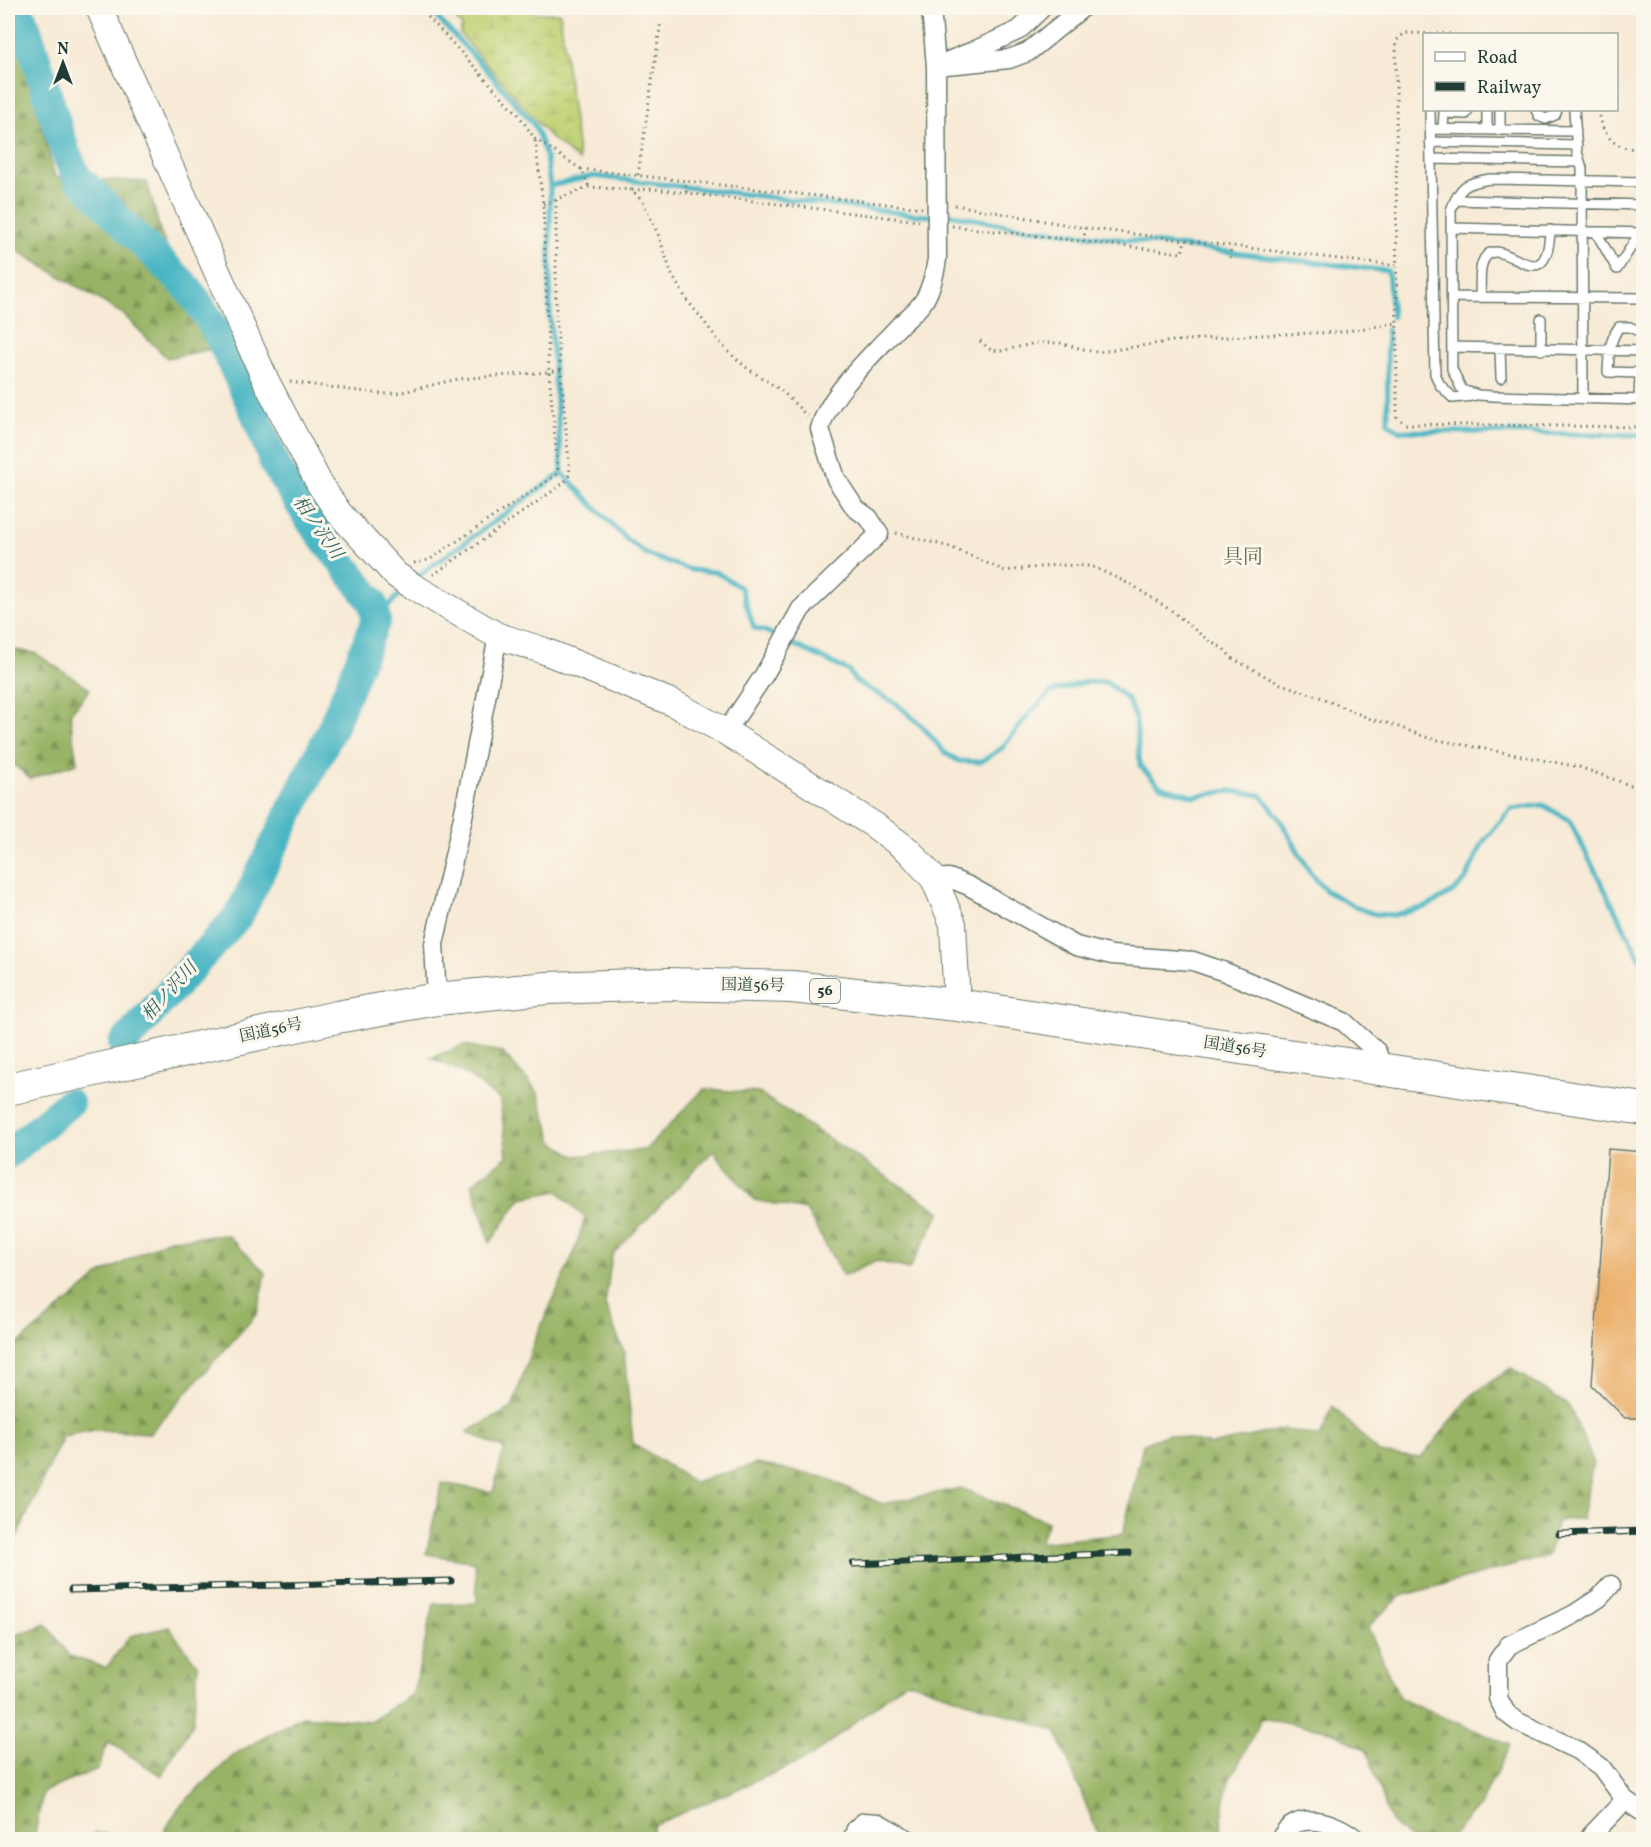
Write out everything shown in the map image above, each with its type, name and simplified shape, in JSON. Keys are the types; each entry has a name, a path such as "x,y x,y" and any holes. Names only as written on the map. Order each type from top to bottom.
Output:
{"highway":[{"name":"国道56号","path":"8,1089 337,1017 437,999 547,988 668,984 792,987 957,1005 1644,1109"}],"street":[{"path":"99,8 266,381 320,485 339,513 405,580 498,636 542,650 673,703 726,732 874,825 909,851 934,879 953,924 957,1005"},
{"path":"726,732 764,675 801,609 879,534 869,518 855,508 836,479 820,429 832,402 863,364 924,302 933,282 937,259 936,66 931,8"},
{"path":"936,66 1019,30 1042,8"},
{"path":"936,66 1009,59 1028,52 1082,8"},
{"path":"437,999 434,944 463,818 498,636"},
{"path":"934,879 949,878 969,886 1076,946 1112,955 1193,961 1344,1022 1377,1052 1383,1071"},
{"path":"1611,1585 1599,1598 1573,1615 1509,1644 1498,1660 1498,1698 1506,1713 1518,1722 1577,1750 1601,1767 1626,1800 1644,1813"},
{"path":"1587,1839 1626,1800"},
{"path":"1280,1839 1284,1831 1297,1821 1314,1821 1338,1826 1357,1839"},
{"path":"852,1839 856,1829 864,1822 878,1822 909,1839"}],"lane":[{"path":"1430,111 1435,374 1440,386 1453,398 1478,395 1641,400 1640,373 1608,372 1609,350 1613,335 1619,327 1630,327 1644,334"},
{"path":"1443,129 1444,114 1466,114 1468,111"},
{"path":"1486,130 1487,111"},
{"path":"1500,111 1500,130"},
{"path":"1537,111 1542,118 1549,118 1556,112 1572,131 1580,162 1583,398"},
{"path":"1572,131 1574,111"},
{"path":"1430,129 1572,131"},
{"path":"1430,142 1577,145"},
{"path":"1432,159 1580,162"},
{"path":"1478,395 1462,390 1452,369 1451,210 1464,186 1474,181 1490,178 1644,182"},
{"path":"1455,200 1644,205"},
{"path":"1451,228 1642,233"},
{"path":"1480,297 1482,267 1488,256 1499,251 1527,265 1539,263 1548,254 1550,230"},
{"path":"1596,232 1617,268 1642,233"},
{"path":"1452,297 1644,298"},
{"path":"1541,319 1541,350"},
{"path":"1452,347 1644,351"},
{"path":"1500,348 1502,378"}],"path":[{"path":"420,8 518,114 535,139 581,169 929,208 937,213"},
{"path":"638,175 661,21"},
{"path":"1599,111 1604,131 1613,143 1623,148 1644,148"},
{"path":"405,580 429,560 556,475 558,470 549,372 543,204 535,139"},
{"path":"581,169 589,187"},
{"path":"686,192 687,180"},
{"path":"543,204 589,187 654,189 937,213 1084,241 1182,253 1185,240"},
{"path":"632,190 643,202 658,234 672,275 687,300 727,351 747,368 782,391 820,429"},
{"path":"405,580 427,580 564,483 570,474 556,317 556,200"},
{"path":"937,213 950,204 1085,228 1388,266 1397,265"},
{"path":"1084,241 1085,228"},
{"path":"1230,258 1231,246"},
{"path":"980,341 991,350 1001,351 1036,343 1060,343 1081,349 1101,351 1173,341 1340,332 1397,323"},
{"path":"266,381 382,394 398,393 458,379 561,370"},
{"path":"879,534 899,533 950,547 1005,571 1057,565 1092,566 1132,585 1172,610 1210,642 1223,648 1232,658 1278,683 1317,696 1373,720 1389,723 1428,738 1579,767 1644,790"}],"green space":[{"path":"8,8 55,177 147,182 161,234 212,349 167,358 123,314 8,245"},
{"path":"446,8 530,8 537,13 560,13 579,161 551,138 460,34 462,26"},
{"path":"8,649 35,653 90,689 70,714 77,763 30,779 8,759"},
{"path":"464,1045 502,1052 537,1091 553,1142 575,1156 645,1150 704,1089 759,1093 941,1212 909,1269 877,1261 843,1276 806,1210 754,1200 713,1151 612,1255 605,1305 624,1352 633,1443 693,1482 757,1464 823,1477 882,1504 961,1488 1048,1522 1039,1543 1123,1534 1143,1444 1168,1434 1211,1445 1284,1429 1320,1437 1333,1406 1379,1453 1421,1458 1472,1395 1511,1368 1569,1406 1593,1461 1582,1518 1557,1521 1548,1556 1401,1596 1368,1627 1400,1699 1510,1745 1480,1805 1449,1839 1410,1839 1391,1822 1367,1751 1332,1731 1262,1718 1227,1786 1219,1839 1100,1839 1056,1731 907,1681 811,1757 652,1826 653,1839 160,1839 179,1807 235,1754 302,1716 370,1721 413,1694 434,1604 477,1603 475,1562 426,1554 442,1483 493,1492 504,1449 467,1432 512,1408 534,1342 574,1253 585,1218 558,1191 521,1198 490,1243 472,1184 507,1156 500,1100 466,1074 431,1058"},
{"path":"227,1235 266,1273 257,1314 150,1433 95,1430 63,1436 8,1556 8,1352 101,1274 169,1239"},
{"path":"46,1624 70,1656 106,1668 130,1636 169,1627 198,1666 193,1723 161,1776 108,1741 98,1769 43,1792 34,1839 8,1839 8,1638"},
{"path":"94,1833 160,1839 86,1839"}],"building":[{"path":"1608,1149 1644,1152 1644,1418 1625,1418 1592,1385"}],"waterway":[{"name":"相ノ沢川","path":"18,8 66,154 78,179 185,285 198,302 217,332 256,415 275,465 309,519 373,603 376,620 333,726 239,915 123,1044"},
{"path":"428,8 484,67 535,126 546,157 550,186 550,317 562,473 627,540 648,555 691,570 716,572 741,588 754,628 765,631 849,671 855,681 897,704 923,727 945,753 959,761 981,762 1002,748 1030,713 1051,692 1085,682 1107,682 1128,700 1136,721 1140,766 1160,786 1194,796 1230,791 1261,795 1278,816 1310,872 1326,891 1360,909 1375,914 1394,915 1426,907 1453,892 1466,879 1483,842 1511,809 1543,805 1569,820 1644,966"},
{"path":"550,186 593,176 927,216 949,214 1011,226 1388,271 1392,317"},
{"path":"1387,330 1388,423 1400,431 1644,435"},
{"path":"415,578 562,473"},
{"path":"376,620 404,589"},
{"name":"相ノ沢川","path":"8,1154 69,1103"}],"railway":[{"path":"1559,1534 1644,1531"},
{"path":"853,1564 1129,1553"},
{"path":"71,1590 451,1581"}],"district":[{"name":"具同","path":"1243,558"}]}
